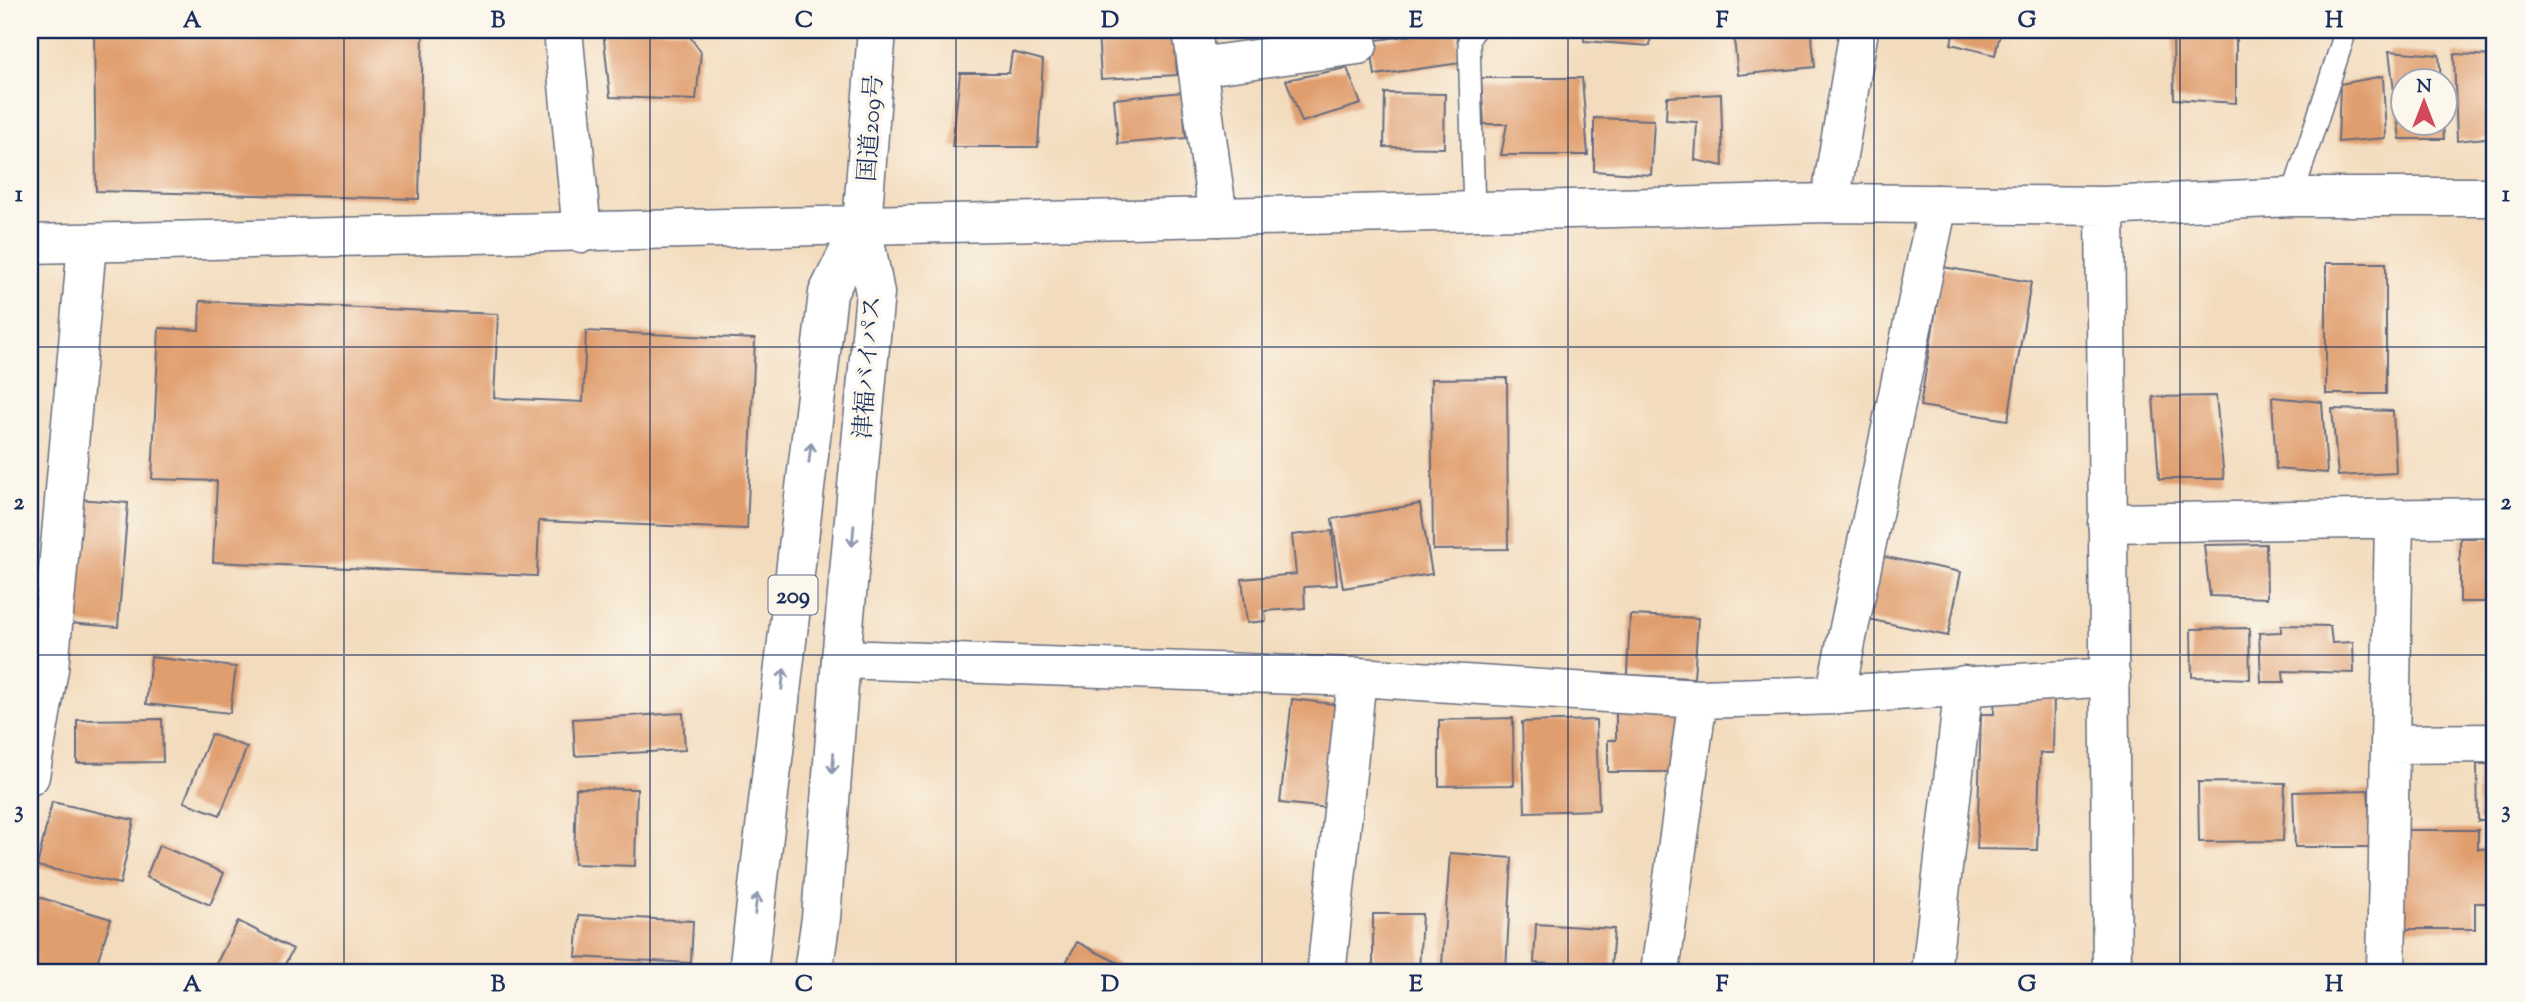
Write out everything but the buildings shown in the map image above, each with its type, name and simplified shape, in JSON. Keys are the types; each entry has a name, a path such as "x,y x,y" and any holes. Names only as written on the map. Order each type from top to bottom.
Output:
{"main road":[{"path":"564,30 582,233"},
{"name":"国道209号","path":"862,225 877,30"},
{"path":"1192,30 1218,217"},
{"path":"1830,203 1859,30"},
{"path":"1197,67 1358,44"},
{"path":"30,244 1830,203 2105,206 2291,197 2495,197"},
{"path":"1835,695 1938,204"},
{"path":"2105,206 2112,972"},
{"name":"津福バイパス","path":"813,972 821,918 841,660 875,293 862,225"},
{"name":"津福バイパス","path":"748,972 828,293 862,225"},
{"path":"30,776 50,669 87,244"},
{"path":"2107,523 2495,517"},
{"path":"2385,972 2394,518"},
{"path":"841,660 1357,677 1698,699 1835,695 2110,677"},
{"path":"1327,966 1357,677"},
{"path":"1931,972 1964,685"},
{"path":"1660,972 1698,699"},
{"path":"2390,744 2495,743"}],"lane":[{"path":"1474,30 1469,40 1474,212"},
{"path":"2291,197 2346,30"}]}
